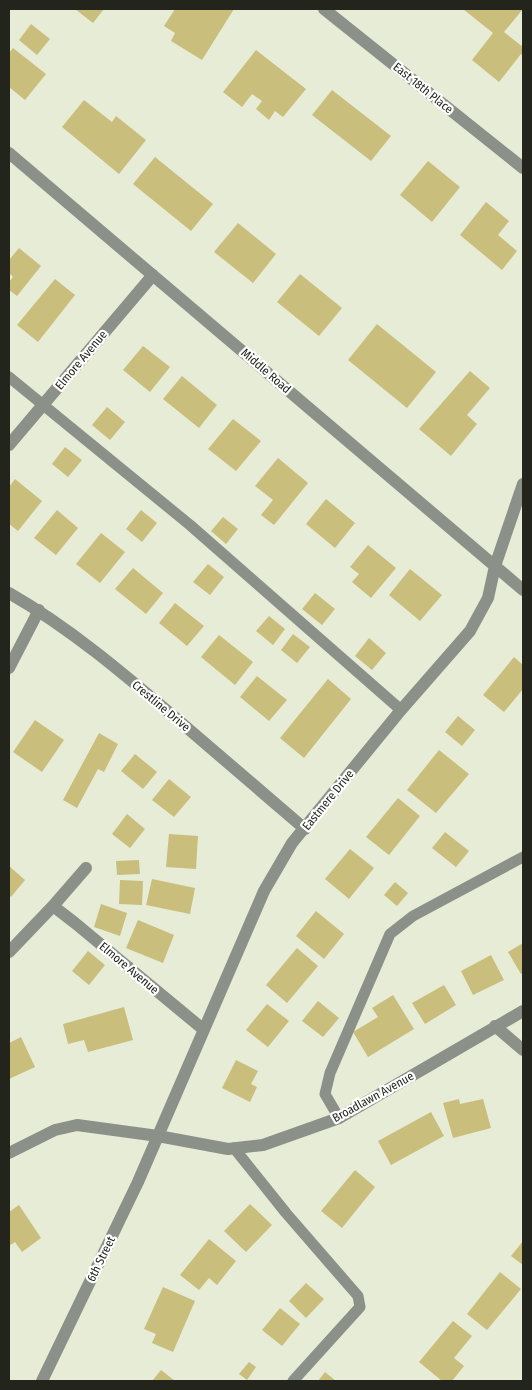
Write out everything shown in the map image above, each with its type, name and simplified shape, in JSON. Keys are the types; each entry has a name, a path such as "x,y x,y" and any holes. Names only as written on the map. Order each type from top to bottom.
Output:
{"street":[{"name":"East 18th Place","path":"324,9 523,168"},
{"name":"Middle Road","path":"9,152 523,590"},
{"name":"Elmore Avenue","path":"9,445 153,274"},
{"name":"Eastmere Drive","path":"158,1136 264,891 292,843 401,710 470,631 488,598 494,566 523,484"},
{"name":"Crestline Drive","path":"9,593 39,610 74,634 143,690 305,829"},
{"path":"9,668 39,610"},
{"path":"9,952 86,868"},
{"name":"Elmore Avenue","path":"53,906 204,1030"},
{"name":"Broadlawn Avenue","path":"9,1153 55,1130 77,1125 228,1148 263,1145 339,1118 523,1011"},
{"path":"495,1026 523,1050"},
{"name":"6th Street","path":"42,1381 138,1182 158,1136"}],"lane":[{"path":"9,377 190,525 401,710"},
{"path":"339,1118 325,1094 330,1073 390,934 413,916 523,857"},
{"path":"234,1148 286,1213 358,1296 360,1307 293,1381"}],"building":[{"path":"75,9 104,9 93,23"},
{"path":"175,9 234,9 202,60 171,41 175,33 164,26"},
{"path":"463,9 523,9 504,32 523,47 523,56 521,54 499,82 472,60 493,33"},
{"path":"31,24 50,39 37,55 19,40"},
{"path":"13,48 46,74 25,100 9,87 9,53"},
{"path":"256,50 306,89 283,117 275,111 269,120 256,109 262,101 252,94 242,107 223,92"},
{"path":"332,90 391,136 371,161 312,115"},
{"path":"84,100 112,122 116,116 146,140 119,174 62,127"},
{"path":"155,157 213,204 191,231 133,184"},
{"path":"428,161 460,187 432,222 400,195"},
{"path":"486,202 509,221 498,235 517,251 502,270 460,235"},
{"path":"238,223 276,254 253,283 214,252"},
{"path":"19,248 41,266 17,296 9,290 9,282 13,277 9,273 9,260"},
{"path":"300,274 342,308 319,336 277,302"},
{"path":"55,279 75,295 38,342 17,325"},
{"path":"377,324 436,372 407,408 348,360"},
{"path":"143,346 170,367 150,392 123,370"},
{"path":"470,371 490,388 467,415 477,424 451,456 419,429"},
{"path":"182,376 217,405 199,428 163,399"},
{"path":"107,407 125,422 110,440 92,425"},
{"path":"233,419 261,441 236,471 208,449"},
{"path":"65,447 82,460 68,477 52,464"},
{"path":"278,458 308,483 274,525 261,515 273,500 255,486"},
{"path":"15,479 42,501 18,531 9,524 9,487"},
{"path":"326,499 355,523 335,548 306,524"},
{"path":"57,510 78,528 56,555 34,538"},
{"path":"141,510 157,523 142,542 126,529"},
{"path":"223,517 238,529 226,544 211,531"},
{"path":"101,533 125,552 100,583 76,564"},
{"path":"368,545 396,568 371,598 352,582 359,574 350,567"},
{"path":"208,564 224,577 210,595 193,582"},
{"path":"133,568 163,593 146,614 115,589"},
{"path":"410,569 442,595 420,621 389,595"},
{"path":"315,593 335,609 322,625 302,609"},
{"path":"175,603 204,626 187,646 159,623"},
{"path":"269,616 285,629 273,645 256,631"},
{"path":"293,634 310,647 297,663 281,650"},
{"path":"219,635 253,662 235,685 201,657"},
{"path":"369,638 386,653 372,670 355,656"},
{"path":"514,657 523,665 523,689 504,712 483,695"},
{"path":"257,676 287,700 269,721 240,697"},
{"path":"328,679 351,699 304,758 280,738"},
{"path":"458,716 475,730 462,746 445,732"},
{"path":"35,720 64,740 42,772 13,752"},
{"path":"99,733 118,744 104,772 98,769 77,808 63,800"},
{"path":"439,750 469,774 436,813 407,790"},
{"path":"135,754 157,772 143,789 121,771"},
{"path":"169,779 191,797 174,817 152,800"},
{"path":"398,798 420,816 389,855 366,837"},
{"path":"127,814 145,829 130,848 112,834"},
{"path":"445,832 469,851 456,867 432,848"},
{"path":"169,834 198,836 196,869 166,867"},
{"path":"350,849 374,868 349,899 325,879"},
{"path":"139,860 140,874 117,875 116,861"},
{"path":"9,866 25,880 11,897 9,895"},
{"path":"152,879 195,888 190,914 146,905"},
{"path":"120,880 143,881 142,905 119,904"},
{"path":"395,882 408,893 397,906 384,895"},
{"path":"101,904 127,913 120,936 94,927"},
{"path":"316,911 344,934 324,959 296,936"},
{"path":"138,920 174,935 163,963 126,948"},
{"path":"523,943 523,973 521,974 508,952"},
{"path":"297,948 318,966 287,1003 266,985"},
{"path":"88,951 105,965 89,985 72,971"},
{"path":"491,955 504,980 473,995 461,971"},
{"path":"444,985 456,1005 425,1024 412,1003"},
{"path":"393,995 414,1029 368,1057 353,1032 378,1017 372,1008"},
{"path":"318,1001 339,1018 323,1037 302,1021"},
{"path":"267,1004 289,1021 268,1047 246,1030"},
{"path":"124,1007 133,1040 88,1052 84,1040 68,1044 63,1024"},
{"path":"21,1037 35,1067 9,1079 9,1043"},
{"path":"236,1060 258,1071 251,1084 257,1087 250,1102 222,1088"},
{"path":"459,1099 460,1104 483,1099 491,1128 453,1138 443,1103"},
{"path":"431,1112 444,1136 391,1165 378,1141"},
{"path":"355,1170 375,1187 342,1228 321,1211"},
{"path":"250,1204 272,1225 246,1252 224,1231"},
{"path":"19,1205 41,1238 22,1252 15,1242 9,1246 9,1212"},
{"path":"209,1239 236,1261 217,1285 209,1278 199,1290 180,1275"},
{"path":"523,1241 523,1265 511,1256"},
{"path":"500,1272 521,1289 487,1330 467,1314"},
{"path":"306,1283 324,1299 306,1318 289,1301"},
{"path":"163,1287 195,1301 173,1352 152,1343 156,1334 144,1329"},
{"path":"280,1308 300,1324 282,1346 262,1330"},
{"path":"453,1321 472,1336 454,1358 464,1366 452,1381 442,1381 419,1362"},
{"path":"249,1362 256,1367 247,1380 239,1374"},
{"path":"161,1370 175,1381 152,1381"},
{"path":"325,1372 336,1381 318,1381"}]}
